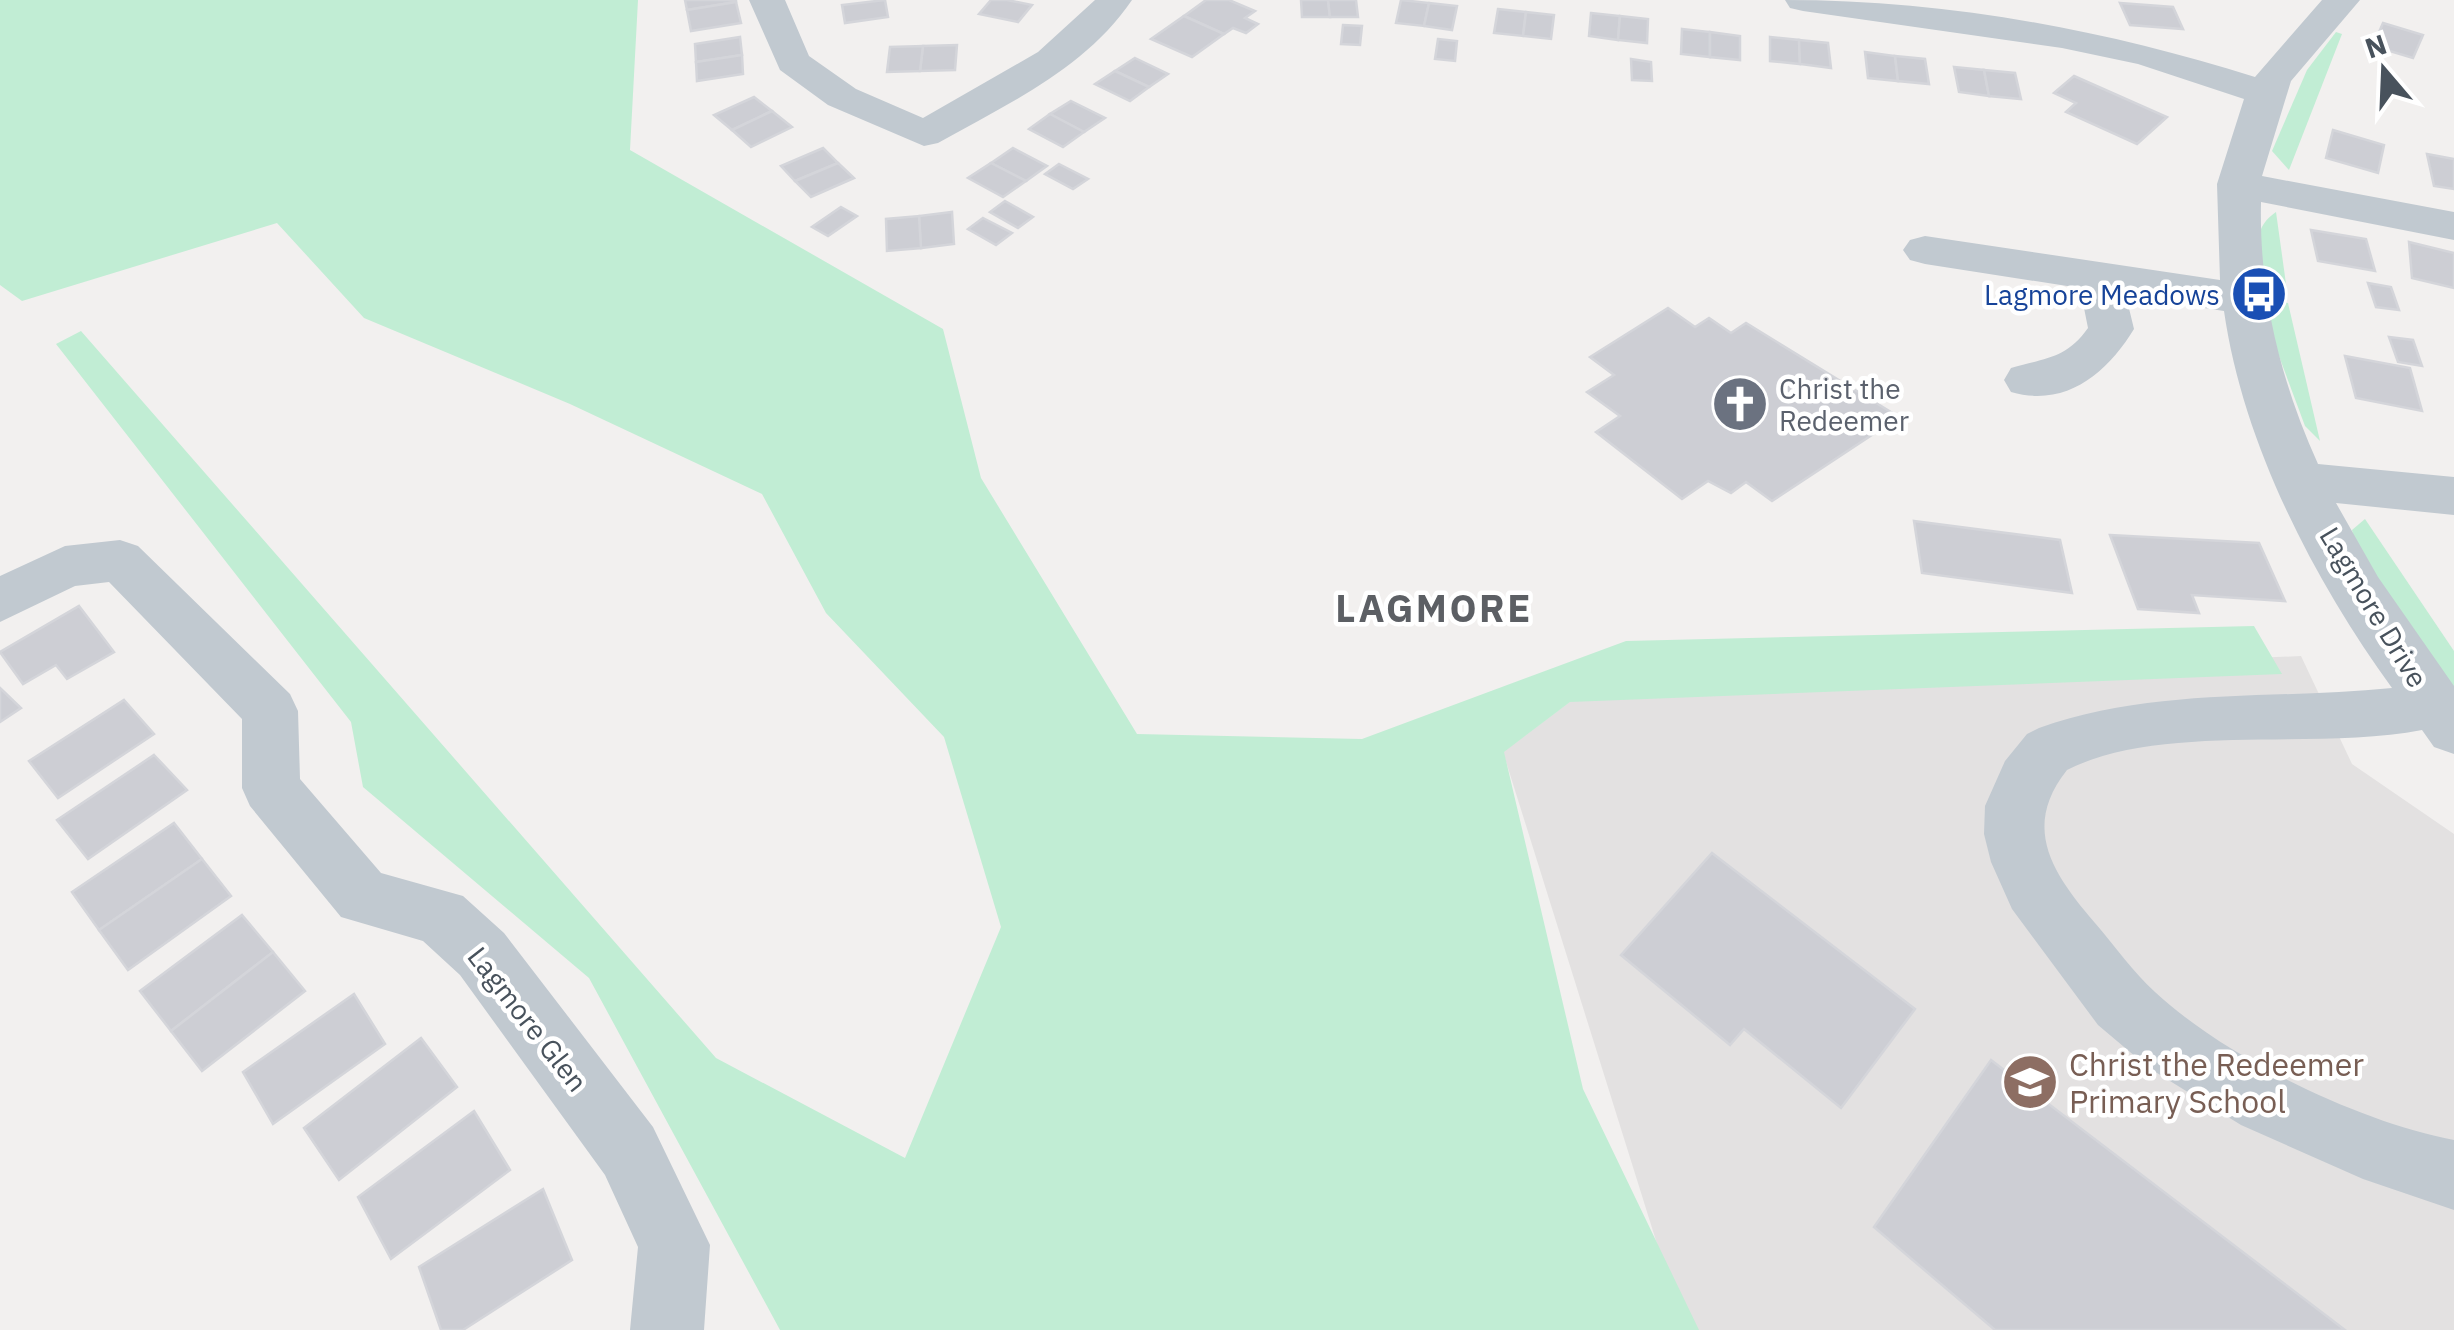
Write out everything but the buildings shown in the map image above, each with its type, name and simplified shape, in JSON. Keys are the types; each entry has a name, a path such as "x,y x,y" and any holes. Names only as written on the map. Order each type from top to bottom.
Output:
{"street":[{"path":"766,0 792,62 842,97 924,134 1040,68 1096,26 1114,0"},
{"path":"1803,0 2059,18 2148,55 2266,93"},
{"name":"Lagmore Drive","path":"2342,0 2296,50 2266,93 2238,184 2239,298 2272,408 2340,560 2444,717"},
{"path":"2238,184 2454,226"},
{"path":"1924,250 2239,298"},
{"path":"2028,380 2064,377 2094,356 2111,329 2100,278"},
{"name":"Lagmore Drive","path":"2302,480 2454,496"},
{"name":"Lagmore Glen","path":"0,601 64,568 120,560 270,711 271,788 363,897 441,916 482,954 628,1151 674,1244 666,1330"},
{"path":"2444,717 2393,713 2179,720 2092,736 2048,750 2023,786 2014,821 2016,859 2045,912 2140,1021 2195,1061 2276,1107 2364,1146 2454,1175"}],"shaded area":[{"name":"Christ the Redeemer Primary School","path":"2301,656 2352,764 2454,834 2454,1330 1684,1330 1503,752 1591,686"}],"green space":[{"path":"0,0 638,0 630,150 943,329 981,478 1137,734 1362,739 1626,641 2254,626 2282,674 1570,702 1504,752 1583,1089 1699,1330 780,1330 589,978 363,787 351,722 56,344 81,331 716,1058 905,1158 1001,927 944,737 826,613 762,494 570,404 364,318 277,223 22,301 0,285"},
{"path":"2336,32 2342,34 2289,170 2272,151 2307,70"},
{"path":"2276,212 2287,291 2261,288 2259,236 2267,219"},
{"path":"2263,299 2288,303 2320,441 2305,426 2263,313"},
{"path":"2365,519 2454,651 2454,695 2356,547 2352,530"}],"place":[{"name":"Lagmore Meadows","path":"2259,294"},
{"name":"Christ the Redeemer","path":"1740,404"},
{"name":"Christ the Redeemer Primary School","path":"2030,1082"}],"district":[{"name":"LAGMORE","path":"1434,607"}]}
